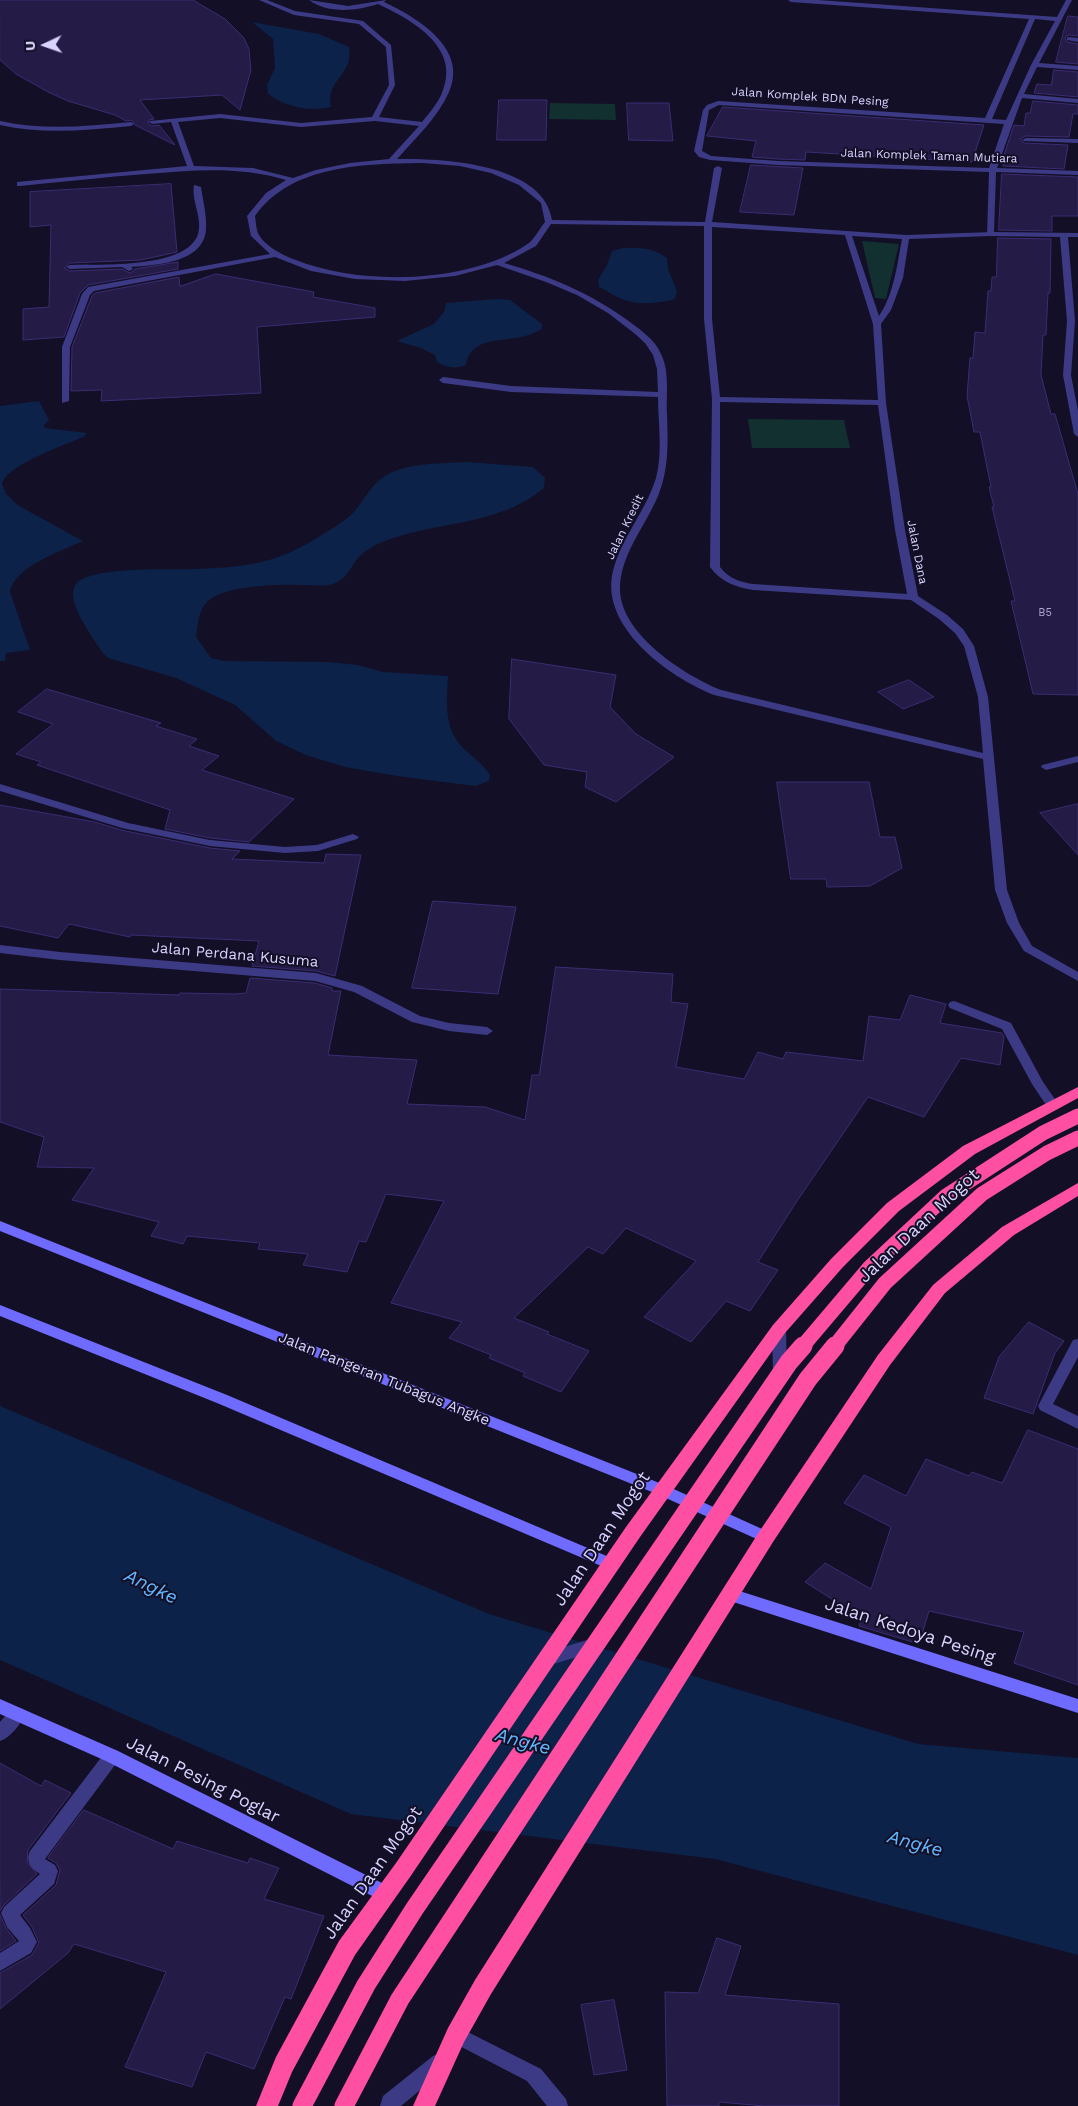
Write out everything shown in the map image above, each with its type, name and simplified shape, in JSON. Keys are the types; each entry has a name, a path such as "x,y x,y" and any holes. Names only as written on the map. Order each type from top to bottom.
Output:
{"highway":[{"name":"Jalan Daan Mogot","path":"267,2106 284,2065 347,1948 403,1870 662,1490 779,1328 837,1263 893,1207 969,1150 1078,1092"},
{"name":"Jalan Daan Mogot","path":"302,2106 366,1985 415,1908 789,1362 869,1268 946,1196 1044,1133 1078,1116"},
{"name":"Jalan Daan Mogot","path":"344,2106 400,1999 808,1379 885,1283 982,1194 1047,1153 1078,1138"},
{"path":"424,2106 456,2034 483,1987 766,1537 884,1360 939,1289 1008,1232 1078,1189"}],"main road":[{"name":"Jalan Pangeran Tubagus Angke","path":"0,1226 662,1490 766,1537"},
{"path":"0,1310 222,1399 611,1564"},
{"name":"Jalan Kedoya Pesing","path":"730,1594 1078,1706"},
{"name":"Jalan Pesing Poglar","path":"0,1706 112,1756 386,1894"}],"street":[{"path":"262,0 294,13 361,22 389,46 392,85 375,119"},
{"path":"312,0 328,6 346,7 364,6 381,1 430,32 446,54 449,84 443,97 424,124 392,160"},
{"path":"791,0 1059,19"},
{"path":"990,234 993,170 1008,122 1034,65 1069,1 1078,2"},
{"path":"988,120 1033,17"},
{"path":"1068,39 1078,40"},
{"path":"1034,65 1078,68"},
{"path":"1019,96 1078,101"},
{"name":"Jalan Komplek BDN Pesing","path":"778,162 710,158 702,155 698,151 706,110 709,106 726,103 1008,122"},
{"path":"152,122 220,116 301,125 375,119 424,124"},
{"path":"174,120 191,168"},
{"path":"0,123 32,129 131,124"},
{"name":"Jalan Komplek Taman Mutiara","path":"1026,140 1078,141"},
{"path":"392,160 442,162 478,168 523,183 545,202 549,222 533,244 497,263 454,274 405,279 355,277 311,269 276,255 255,236 251,216 265,196 293,180 338,166 392,160"},
{"name":"Jalan Komplek Taman Mutiara","path":"778,162 1078,173"},
{"path":"20,184 191,168 250,170 277,174 293,180"},
{"path":"718,168 708,224 708,319 716,400 715,567 721,575 730,581 753,587 913,597"},
{"path":"70,267 152,263 182,256 198,243 203,232 197,187"},
{"path":"549,222 708,224 906,237 990,234 1064,237 1078,235"},
{"name":"Jalan Dana","path":"848,234 877,324 882,403 900,530 913,597 943,617 966,639 984,697 1001,890 1013,923 1028,948 1078,977"},
{"path":"877,324 887,310 899,278 906,237"},
{"path":"1064,237 1075,321 1067,376 1078,434"},
{"path":"65,401 66,348 86,294 91,289 276,255"},
{"name":"Jalan Kredit","path":"497,263 552,279 580,292 605,307 638,332 655,350 661,367 663,445 660,477 652,499 630,539 618,568 614,595 619,612 630,629 668,665 714,691 988,757"},
{"path":"124,265 141,279"},
{"path":"443,380 520,390 661,395"},
{"path":"716,400 882,403"},
{"path":"1046,767 1078,759"},
{"path":"0,787 126,826 210,843 285,850 318,848 353,837"},
{"name":"Jalan Perdana Kusuma","path":"0,949 60,956 316,977 358,989 416,1019 449,1027 487,1031"},
{"path":"954,1006 1007,1026 1038,1084 1053,1105"},
{"path":"547,1659 598,1644 780,1382 779,1328"},
{"path":"1078,1344 1045,1406 1078,1424"},
{"path":"0,1734 17,1714"},
{"path":"0,1963 28,1942 27,1936 11,1919 10,1913 48,1878 49,1872 38,1863 36,1857 112,1756"},
{"path":"456,2034 534,2075 559,2106"},
{"path":"389,2106 390,2103 446,2058"}],"green space":[{"path":"550,103 615,104 616,120 549,119"},
{"path":"862,241 899,244 886,299 875,298"},
{"path":"748,419 844,420 850,448 752,448"}],"water":[{"path":"252,22 319,34 349,47 347,65 332,90 330,98 331,107 306,109 282,102 268,94 267,85 275,68 273,39"},
{"path":"623,248 646,249 657,252 667,258 668,269 677,291 675,299 664,302 639,303 621,299 599,287 598,280 607,265 612,251"},
{"path":"497,299 510,300 542,324 542,329 523,337 492,341 478,346 468,357 466,365 458,367 444,366 437,362 435,355 421,348 397,341 434,324 444,312 446,303"},
{"path":"39,401 49,420 44,425 45,428 87,433 83,437 25,462 7,476 2,483 6,494 19,506 83,541 40,561 20,575 13,583 10,592 30,650 6,653 5,661 0,661 0,406"},
{"path":"466,462 533,467 545,478 544,488 525,501 486,517 422,530 371,547 356,561 342,579 331,585 252,587 215,596 207,602 202,610 196,637 211,658 224,661 327,662 358,665 383,672 448,676 448,715 453,733 465,750 490,775 489,781 475,786 397,776 345,767 306,755 276,741 235,705 176,678 108,658 87,629 76,608 73,590 77,583 86,578 116,571 232,567 264,562 293,551 343,521 353,513 375,484 394,471 424,464"},
{"name":"Angke","path":"0,1406 489,1614 918,1744 1078,1758 1078,1955 715,1859 351,1814 0,1660"}],"building":[{"path":"0,0 193,0 225,19 244,38 249,49 251,70 240,110 222,95 140,100 154,119 149,120 148,124 152,126 159,125 175,145 135,125 132,120 126,121 115,115 68,101 48,92 16,74 0,60"},
{"path":"1068,16 1078,17 1078,36 1069,35 1065,38 1067,42 1078,44 1078,64 1056,62"},
{"path":"1054,70 1078,72 1078,97 1034,93 1037,84 1051,85"},
{"path":"499,100 547,100 546,140 497,140"},
{"path":"1033,101 1078,105 1078,114 1073,114 1069,137 1026,136 1020,139 1024,143 1068,145 1064,169 1003,166 1004,155 1014,125 1024,126 1026,113 1030,113"},
{"path":"627,103 669,103 673,141 629,140"},
{"path":"723,107 984,125 972,162 806,152 805,160 778,159 752,157 756,141 707,136"},
{"path":"751,165 803,168 794,215 740,212"},
{"path":"1002,174 1078,177 1078,216 1052,216 1052,231 999,230"},
{"path":"171,184 177,252 141,260 70,263 64,268 70,271 122,269 130,273 135,269 178,262 178,269 88,285 80,293 64,337 23,340 23,309 49,307 51,225 30,227 30,192"},
{"path":"998,238 1051,239 1050,293 1048,293 1046,335 1043,335 1041,375 1051,414 1055,414 1078,494 1078,695 1033,694 1011,601 1015,601 992,507 994,507 989,487 991,487 980,432 974,432 967,396 970,358 973,358 975,332 985,333 988,291 991,291 992,277 996,277"},
{"path":"216,274 314,292 313,297 375,308 375,317 257,327 261,393 101,401 102,390 71,391 72,347 92,296 95,293 179,277 180,286"},
{"path":"512,659 616,675 610,707 636,734 674,757 616,802 585,787 587,772 544,765 509,719"},
{"path":"909,680 934,697 903,709 878,692"},
{"path":"47,689 161,723 156,726 197,739 189,746 219,756 202,770 294,799 249,842 210,838 165,829 170,810 37,765 41,762 16,754 53,724 18,712"},
{"path":"777,782 869,782 880,837 895,837 902,868 870,886 827,887 826,879 791,879"},
{"path":"1078,804 1078,855 1040,813"},
{"path":"0,805 95,822 121,830 210,848 240,851 232,859 324,863 326,854 361,855 335,976 316,971 252,966 259,941 131,935 130,937 69,924 58,938 0,926"},
{"path":"433,901 516,907 498,994 412,988"},
{"path":"556,967 673,974 671,1002 688,1004 676,1067 744,1079 758,1052 783,1059 786,1052 863,1061 869,1016 900,1020 910,995 946,1004 940,1023 1002,1033 1004,1037 1000,1065 961,1058 924,1117 868,1097 758,1262 778,1270 750,1311 726,1301 691,1342 644,1317 696,1261 626,1228 603,1254 588,1247 514,1318 589,1351 561,1392 523,1376 525,1373 489,1358 491,1355 449,1338 462,1322 391,1303 444,1201 386,1194 366,1242 359,1241 347,1272 303,1265 308,1254 258,1249 260,1243 187,1236 183,1244 151,1236 159,1222 72,1200 94,1168 37,1167 44,1137 0,1122 0,989 179,995 180,993 235,994 246,993 250,978 315,983 332,988 332,991 341,991 328,1055 417,1060 407,1104 485,1107 525,1120 532,1075 539,1075"},
{"path":"1029,1322 1064,1341 1055,1353 1033,1414 984,1398 999,1357"},
{"path":"1028,1430 1078,1449 1078,1685 1014,1663 1024,1632 929,1611 919,1644 859,1626 862,1618 805,1582 825,1563 871,1589 891,1527 844,1503 864,1475 906,1496 926,1459 969,1476 972,1472 1002,1483"},
{"path":"0,1763 41,1786 45,1780 71,1793 28,1850 27,1862 37,1874 0,1911"},
{"path":"84,1810 173,1849 177,1841 248,1863 250,1858 279,1868 264,1899 324,1916 291,1999 285,1997 254,2069 206,2052 192,2087 125,2067 166,1972 74,1944 68,1953 0,2009 0,1973 32,1955 39,1943 32,1927 23,1915 56,1885 60,1870 56,1863 48,1858"},
{"path":"0,1915 6,1928 16,1941 0,1951"},
{"path":"717,1938 741,1946 725,1995 839,2004 839,2106 764,2106 719,2102 719,2106 667,2106 665,1992 698,1993"},
{"path":"614,2000 627,2070 594,2075 581,2005"}]}
